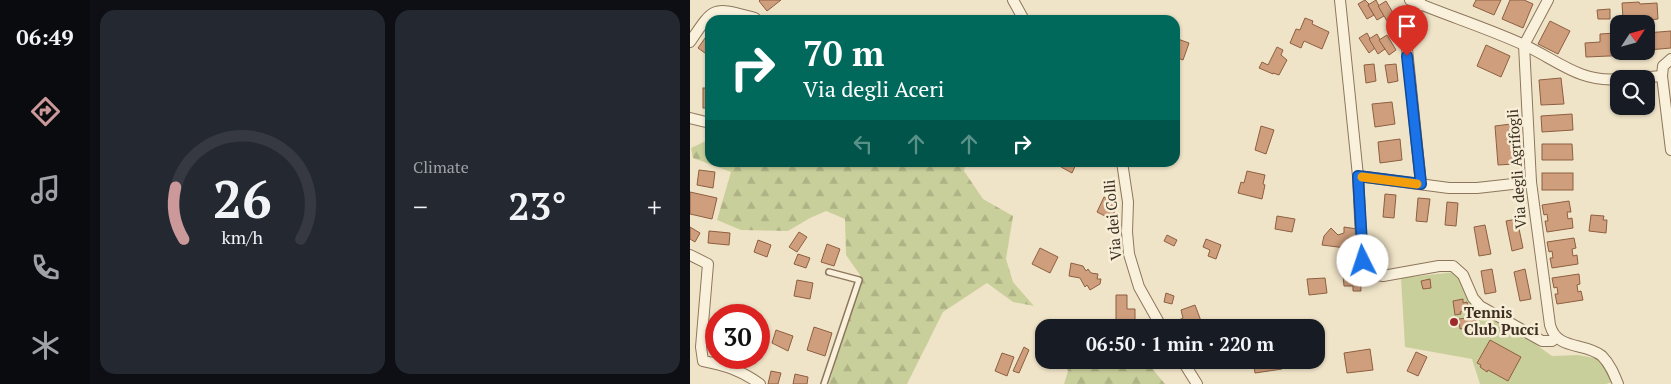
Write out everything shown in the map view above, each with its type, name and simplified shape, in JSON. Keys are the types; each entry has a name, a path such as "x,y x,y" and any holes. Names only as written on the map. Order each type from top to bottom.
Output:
{"street":[{"path":"1013,0 1021,15"},
{"path":"1340,0 1358,176 1362,258 1369,271 1383,276 1439,266 1453,266 1463,275 1473,298 1480,306 1542,341 1552,341 1556,338 1566,344 1586,348 1600,355 1610,366 1618,384"},
{"path":"1524,45 1548,0"},
{"path":"1421,184 1407,50 1416,1 1524,45 1572,72 1592,78 1610,79"},
{"path":"709,15 712,12 728,11 743,15"},
{"path":"690,42 705,20"},
{"name":"Via degli Agrifogli","path":"1524,45 1531,182 1550,325 1556,338"},
{"path":"1671,59 1664,66 1662,76 1671,150"},
{"path":"1655,77 1662,76"},
{"path":"690,118 705,122"},
{"name":"Via dei Colli","path":"1123,167 1128,202 1127,232 1129,254 1140,287 1157,319"},
{"path":"1358,176 1449,188 1477,188 1531,182"},
{"path":"690,255 708,264 701,347 703,361 722,364 745,373 760,384"},
{"path":"1188,369 1197,384"}],"lane":[{"path":"824,384 859,280 829,272"}],"green space":[{"path":"705,141 705,162 693,158 691,148"},
{"path":"717,167 965,167 964,171 983,199 1013,216 1006,259 1013,282 1034,306 1013,302 987,283 943,312 907,384 829,384 860,275 846,255 845,219 826,211 788,231 741,230 717,220 731,172"},
{"name":"Tennis Club Pucci","path":"1455,272 1469,297 1552,356 1578,355 1600,359 1612,382 1606,384 1480,384 1472,359 1405,347 1401,278"},
{"path":"1067,369 1152,369 1165,384 1064,384"}],"building":[{"path":"760,0 781,0 767,11"},
{"path":"1365,0 1374,15 1367,19 1358,4"},
{"path":"1376,0 1384,16 1377,20 1368,5"},
{"path":"1476,0 1501,0 1494,15 1473,6"},
{"path":"1510,0 1524,0 1533,4 1523,28 1502,19"},
{"path":"1386,1 1395,16 1387,21 1378,6"},
{"path":"1622,3 1657,3 1658,19 1655,19 1655,15 1623,15"},
{"path":"1610,9 1610,19 1598,19 1597,10"},
{"path":"1305,18 1313,21 1312,24 1329,32 1322,49 1304,41 1301,48 1290,43 1296,29 1300,30"},
{"path":"1550,21 1570,31 1558,54 1538,44"},
{"path":"1671,31 1671,48 1655,49 1655,32"},
{"path":"1367,33 1375,48 1369,53 1359,38"},
{"path":"1610,33 1610,56 1586,57 1585,43 1600,42 1600,34"},
{"path":"1377,34 1385,49 1378,54 1369,39"},
{"path":"1387,35 1396,50 1389,55 1379,40"},
{"path":"705,38 705,53 698,48"},
{"path":"1180,40 1189,43 1183,60 1180,59"},
{"path":"1486,45 1510,56 1501,77 1477,66"},
{"path":"1277,47 1283,50 1281,55 1287,60 1279,75 1259,68 1262,62 1268,65"},
{"path":"1374,64 1376,81 1366,83 1364,65"},
{"path":"1396,64 1398,81 1388,83 1385,65"},
{"path":"1561,78 1564,104 1541,105 1539,80"},
{"path":"703,88 705,88 705,108 703,108"},
{"path":"1392,102 1395,124 1375,127 1372,104"},
{"path":"1572,114 1573,130 1542,132 1541,116"},
{"path":"1511,124 1515,164 1498,165 1495,126"},
{"path":"1261,126 1274,130 1266,154 1255,150"},
{"path":"1400,139 1402,160 1380,163 1378,142"},
{"path":"1542,144 1572,144 1573,160 1542,160"},
{"path":"1061,167 1075,167 1072,173"},
{"path":"699,170 715,172 713,188 697,185"},
{"path":"1247,171 1265,175 1262,199 1238,193 1241,182 1244,183"},
{"path":"1542,173 1573,173 1573,190 1542,190"},
{"path":"690,192 717,198 712,219 690,214"},
{"path":"1385,194 1396,195 1394,218 1383,217"},
{"path":"1104,197 1118,204 1111,219 1097,212"},
{"path":"1418,198 1430,199 1427,222 1416,221"},
{"path":"1569,201 1571,212 1567,212 1568,219 1572,218 1573,228 1547,232 1545,221 1548,221 1547,214 1544,215 1542,205"},
{"path":"1447,202 1458,203 1456,226 1445,225"},
{"path":"1591,215 1604,216 1603,220 1607,220 1606,233 1589,231"},
{"path":"1277,216 1295,219 1292,232 1275,229"},
{"path":"1517,219 1523,248 1512,251 1506,221"},
{"path":"1485,225 1491,254 1479,256 1474,227"},
{"path":"690,227 700,233 695,242 690,239"},
{"path":"1344,227 1357,229 1354,249 1322,245 1324,236 1331,228 1338,235 1344,233"},
{"path":"709,231 730,233 729,245 708,243"},
{"path":"799,232 807,237 797,252 789,247"},
{"path":"1167,235 1177,240 1174,246 1164,241"},
{"path":"1574,238 1576,248 1572,249 1573,256 1577,255 1578,264 1552,268 1550,258 1553,258 1552,251 1549,252 1547,242"},
{"path":"1206,239 1221,245 1216,259 1208,256 1210,250 1203,247"},
{"path":"758,240 771,245 767,257 754,252"},
{"path":"827,244 840,249 834,266 821,262"},
{"path":"1040,248 1058,257 1050,273 1032,264"},
{"path":"798,254 810,258 806,268 794,264"},
{"path":"1071,263 1083,266 1086,271 1088,269 1091,273 1098,274 1097,279 1101,279 1100,284 1090,290 1087,285 1085,287 1080,278 1069,276"},
{"path":"1355,267 1355,271 1360,271 1361,291 1353,291 1353,286 1344,286 1343,275 1346,275 1345,268"},
{"path":"1492,269 1496,292 1485,294 1481,271"},
{"path":"1525,269 1531,299 1520,301 1514,272"},
{"path":"1579,274 1580,284 1577,285 1578,292 1581,291 1583,300 1557,304 1555,294 1558,294 1557,287 1554,288 1552,278"},
{"path":"1325,278 1327,293 1309,295 1307,279"},
{"path":"1430,279 1431,288 1423,289 1421,281"},
{"path":"797,280 813,283 810,299 794,296"},
{"path":"1166,293 1174,296 1172,304 1164,302"},
{"path":"1116,295 1127,295 1127,309 1135,309 1135,319 1116,319"},
{"path":"1463,299 1463,303 1467,302 1469,311 1460,312 1461,314 1455,315 1453,301"},
{"path":"1195,305 1200,319 1181,319 1183,318 1181,310"},
{"path":"1475,317 1478,332 1466,332 1465,328 1460,329 1459,319"},
{"path":"814,327 832,333 825,356 807,350"},
{"path":"776,330 793,336 788,351 772,343"},
{"path":"1490,340 1521,357 1508,381 1488,370 1487,372 1477,363"},
{"path":"1024,347 1029,350 1019,373 1013,371"},
{"path":"1370,349 1373,370 1347,373 1344,353"},
{"path":"1416,352 1427,357 1418,376 1407,371"},
{"path":"1002,353 1014,357 1007,376 995,371"},
{"path":"1254,369 1282,369 1255,373"},
{"path":"771,371 781,373 778,384 768,384"},
{"path":"795,374 808,377 807,384 793,384"}],"slow traffic":[{"path":"1362,177 1417,184"}],"place":[{"name":"Tennis Club Pucci","path":"1454,322"}],"route":[{"path":"1363,261 1358,176 1421,184 1407,56"}]}
